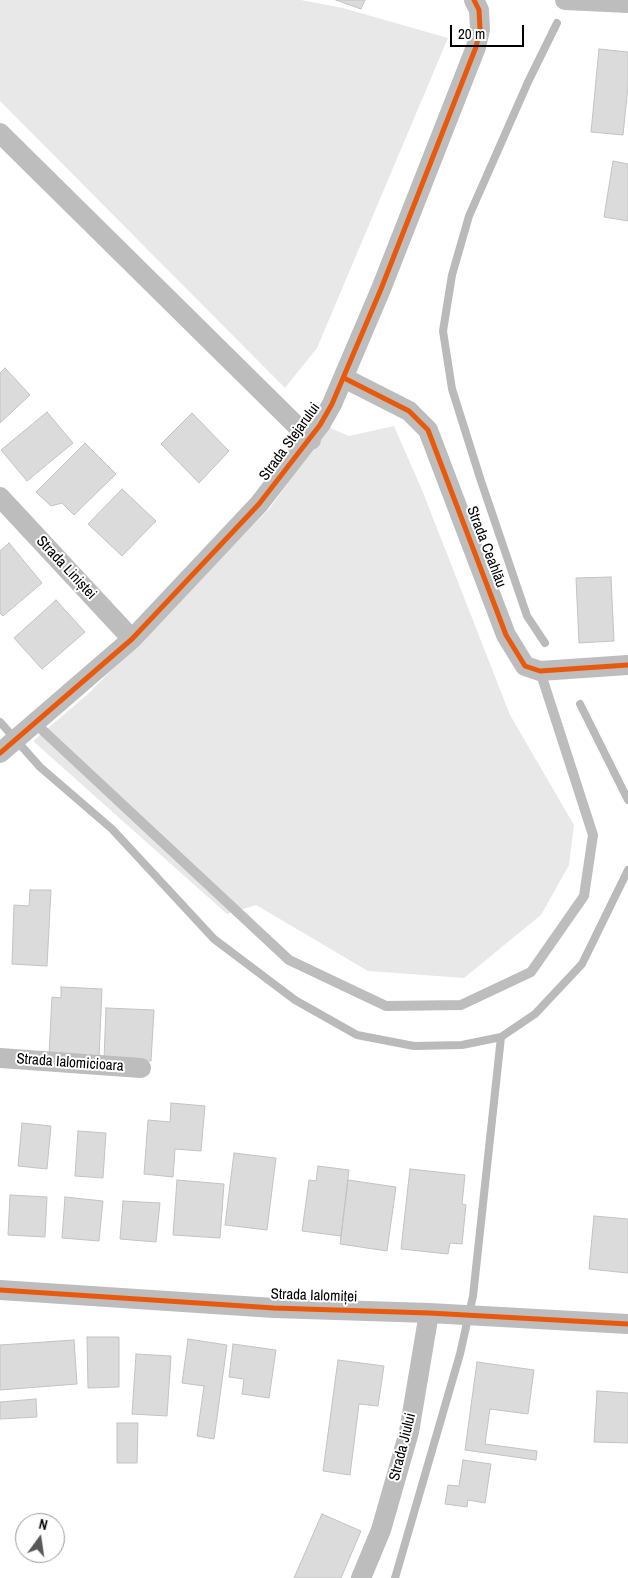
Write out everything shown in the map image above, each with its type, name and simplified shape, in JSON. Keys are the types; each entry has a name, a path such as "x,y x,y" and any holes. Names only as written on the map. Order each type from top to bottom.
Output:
{"street":[{"name":"Strada Stejarului","path":"0,753 132,639 231,536 310,440 332,404 344,378 476,47 480,29 479,10 474,0"},
{"path":"565,0 628,3"},
{"path":"0,133 310,440"},
{"name":"Strada Ceahlău","path":"344,378 409,411 428,430 506,635 525,666 540,671"},
{"name":"Strada Liniștei","path":"0,497 132,639"},
{"path":"540,671 628,665"},
{"name":"Strada Ialomicioara","path":"0,1058 141,1068"},
{"name":"Strada Ialomiței","path":"0,1290 274,1308 429,1313 628,1324"},
{"name":"Strada Jiului","path":"361,1578 381,1530 409,1432 429,1313"}],"lane":[{"path":"31,728 289,960 386,1006 461,1005 532,972 584,896 593,835 540,671"}],"shaded area":[{"path":"0,0 301,0 343,8 448,38 317,348 285,388 0,101"},
{"path":"394,426 422,490 510,715 574,825 569,865 541,915 464,978 368,971 256,905 227,914 33,741 88,694 270,508 328,427 349,436"}],"building":[{"path":"336,0 365,0 361,9"},
{"path":"599,49 628,52 628,86 623,135 591,132"},
{"path":"613,161 628,164 628,221 604,217"},
{"path":"5,368 30,395 0,423 0,373"},
{"path":"47,412 73,443 27,481 1,450"},
{"path":"192,413 229,451 199,483 161,444"},
{"path":"85,443 116,474 74,515 62,503 51,506 36,492"},
{"path":"122,489 156,521 122,556 88,524"},
{"path":"9,543 42,583 3,616 0,613 0,551"},
{"path":"611,577 614,641 579,643 576,578"},
{"path":"56,600 85,632 42,669 14,638"},
{"path":"30,890 51,890 47,966 12,964 14,905 29,906"},
{"path":"61,987 102,989 99,1057 49,1054 52,997 61,998"},
{"path":"106,1008 154,1010 151,1061 104,1059"},
{"path":"171,1103 205,1106 201,1151 175,1149 173,1177 144,1174 148,1120 170,1122"},
{"path":"22,1123 51,1126 47,1169 18,1166"},
{"path":"78,1131 106,1133 103,1178 75,1176"},
{"path":"234,1153 276,1158 267,1230 225,1225"},
{"path":"318,1166 349,1170 341,1236 302,1231 309,1180 316,1181"},
{"path":"410,1169 465,1175 462,1204 466,1205 462,1244 450,1243 448,1254 401,1249"},
{"path":"177,1180 224,1184 220,1238 173,1235"},
{"path":"348,1180 396,1187 387,1251 340,1244"},
{"path":"10,1195 47,1197 45,1237 8,1235"},
{"path":"65,1197 103,1201 99,1241 62,1238"},
{"path":"123,1201 160,1203 156,1242 120,1239"},
{"path":"594,1216 628,1219 628,1273 589,1269"},
{"path":"87,1337 119,1337 119,1387 88,1388"},
{"path":"188,1339 227,1345 214,1439 197,1436 204,1386 182,1383"},
{"path":"74,1340 77,1384 0,1390 0,1345"},
{"path":"233,1344 276,1350 269,1398 242,1394 244,1379 229,1377"},
{"path":"136,1354 171,1356 167,1416 132,1414"},
{"path":"338,1360 384,1366 378,1406 359,1404 350,1475 323,1471"},
{"path":"477,1362 534,1370 528,1414 490,1409 485,1444 537,1451 536,1460 465,1450"},
{"path":"597,1391 628,1393 628,1443 594,1442"},
{"path":"36,1399 37,1417 0,1419 0,1402"},
{"path":"117,1423 138,1423 137,1463 117,1463"},
{"path":"463,1460 491,1464 485,1503 468,1500 467,1507 445,1504 448,1485 459,1486"},
{"path":"322,1514 361,1531 341,1578 294,1578"}],"waterway":[{"path":"545,643 527,616 481,481 452,389 443,331 452,275 469,216 528,82 557,23"},
{"path":"580,704 628,800"},
{"path":"0,722 40,767 112,829 214,939 295,1000 357,1035 414,1046 462,1045 501,1037 535,1014 582,964 628,870"},
{"path":"395,1578 460,1354 473,1296 501,1037"}],"cycle path":[{"path":"0,753 132,639 259,504 320,425 332,404 381,289 476,47 480,29 479,10 474,0"},
{"path":"344,378 409,411 428,430 506,635 525,666 540,671 628,665"},
{"path":"0,1290 274,1308 429,1313 628,1324"}]}
